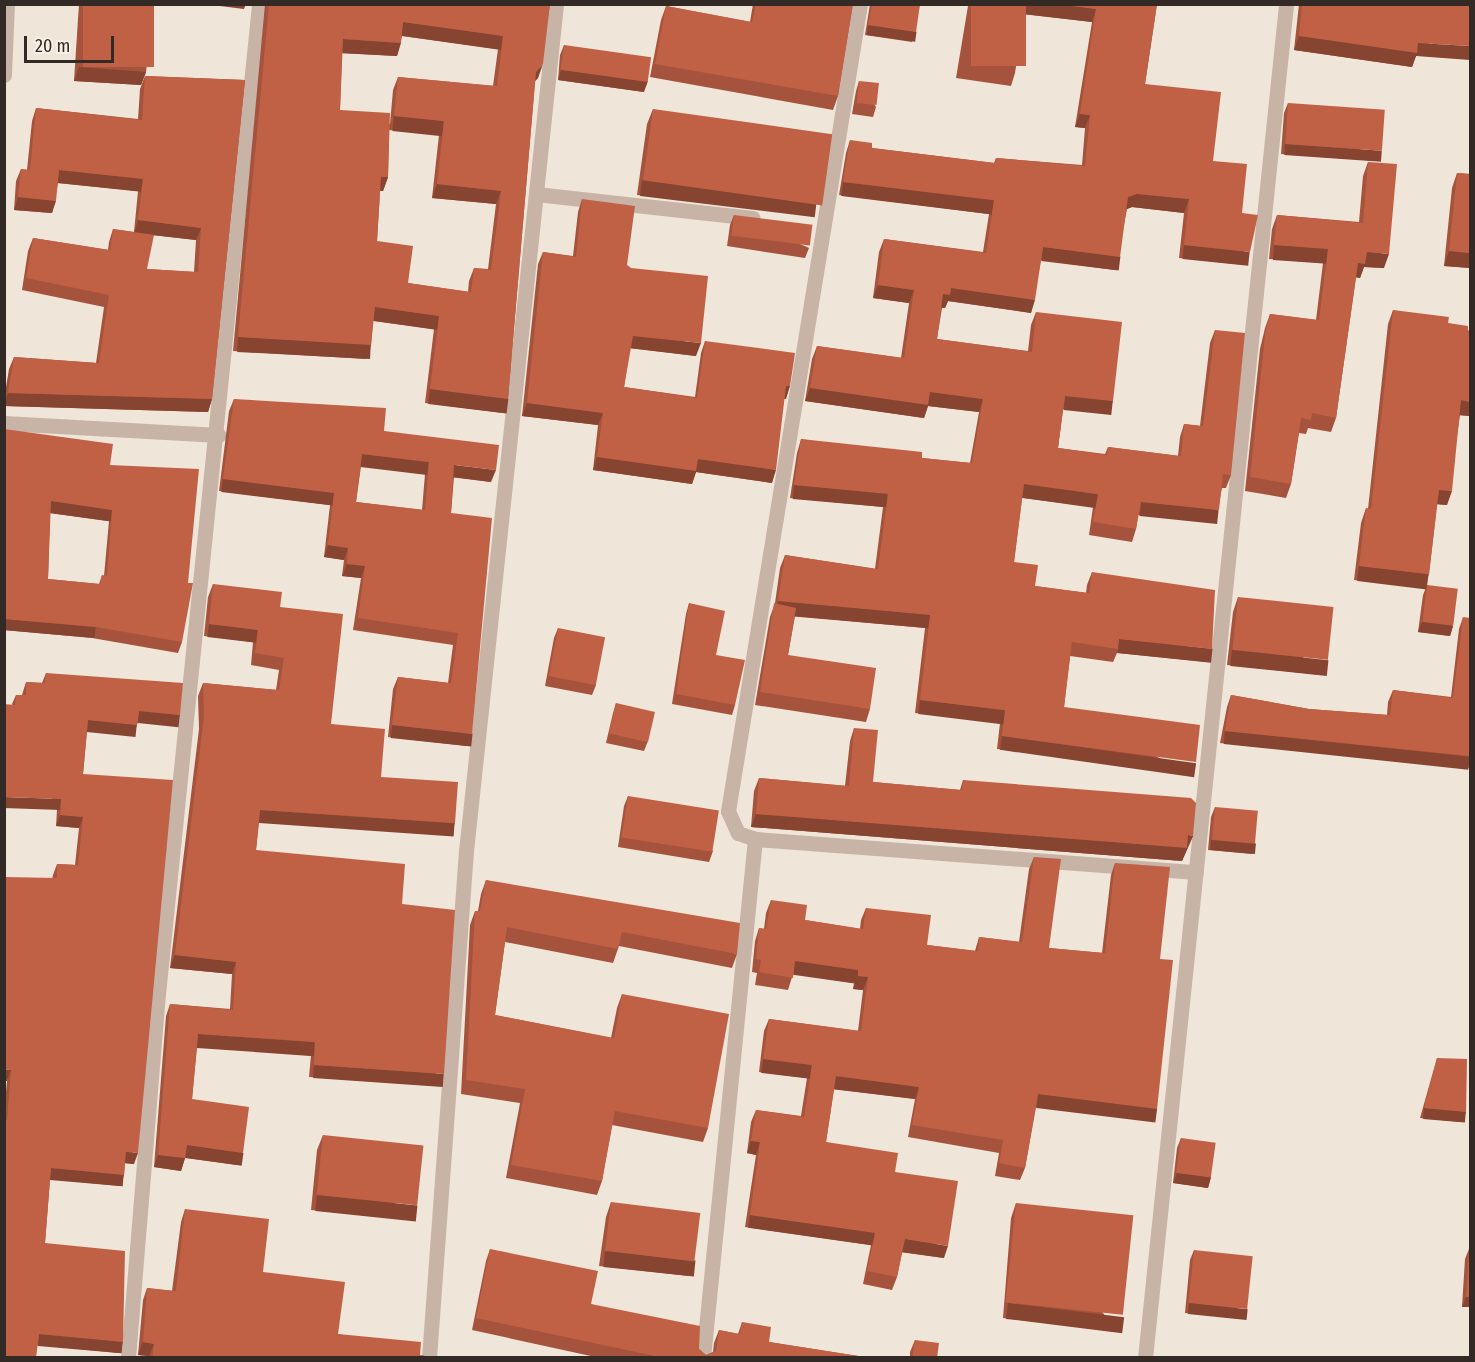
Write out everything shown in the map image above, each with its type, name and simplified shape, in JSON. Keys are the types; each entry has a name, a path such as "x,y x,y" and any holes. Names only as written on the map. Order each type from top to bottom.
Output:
{"street":[{"path":"4,75 7,4"},
{"path":"128,1358 158,994 219,435 259,4"},
{"path":"429,1358 466,851 556,4"},
{"path":"860,4 728,812 738,833 755,839 1196,872"},
{"path":"1145,1358 1286,4"},
{"path":"536,194 767,220"},
{"path":"802,223 825,226"},
{"path":"4,423 219,435"},
{"path":"703,1358 755,839"}],"building":[{"path":"83,4 154,4 154,67 83,67"},
{"path":"269,4 550,4 543,64 536,72 508,399 430,389 439,316 375,307 371,345 238,337","holes":["403,22 503,36 497,86 398,77 394,116 444,121 437,184 501,191 491,270 474,268 471,292 408,283 413,246 377,241 381,177 388,177 390,113 340,110 343,39 401,43"]},
{"path":"756,4 853,4 838,96 655,64 666,6 752,22"},
{"path":"872,4 920,4 916,32 868,25"},
{"path":"971,4 1026,4 1026,66 971,66"},
{"path":"1056,4 1157,4 1145,84 1221,92 1213,161 1247,164 1242,213 1258,215 1250,252 1184,245 1189,199 1137,194 1128,197 1120,257 1043,247 1035,300 951,288 950,295 943,294 937,339 1032,352 1036,312 1122,322 1113,401 1065,396 1058,448 1107,455 1108,447 1181,456 1184,424 1203,426 1215,330 1245,333 1231,475 1223,474 1219,510 1141,502 1136,529 1093,522 1098,494 1024,484 1014,562 1038,565 1035,586 1089,593 1092,572 1215,590 1212,649 1119,639 1118,649 1072,642 1064,707 1200,725 1196,762 1002,736 1005,710 920,700 930,615 778,601 785,555 878,569 888,494 794,485 801,439 922,452 922,458 972,463 983,399 930,392 928,405 810,388 817,346 904,358 914,290 878,285 884,239 986,253 994,200 843,182 850,140 872,143 872,148 995,163 996,158 1085,166 1090,115 1080,114 1096,9"},
{"path":"1302,4 1470,4 1470,46 1418,43 1417,53 1299,36"},
{"path":"564,45 651,57 648,82 561,70"},
{"path":"145,76 245,80 212,399 8,393 14,357 99,363 109,295 26,278 33,238 110,250 113,229 154,235 147,269 198,272 201,228 138,220 143,179 59,170 56,201 18,197 21,169 30,170 36,108 142,120"},
{"path":"859,81 879,83 877,105 857,103"},
{"path":"1288,103 1385,110 1382,151 1285,144"},
{"path":"653,109 832,134 822,205 643,180"},
{"path":"1368,162 1397,164 1389,254 1367,252 1365,264 1358,263 1336,418 1312,413 1311,420 1301,418 1291,484 1250,477 1265,335 1270,314 1319,320 1328,249 1274,245 1277,215 1363,223"},
{"path":"1457,173 1470,174 1470,253 1449,251"},
{"path":"582,199 635,206 627,265 631,268 708,276 701,343 633,336 624,387 697,398 705,341 795,353 790,386 786,386 776,470 698,459 696,471 597,457 603,413 527,403 543,252 576,257"},
{"path":"734,215 812,225 810,245 731,236"},
{"path":"1393,310 1449,317 1448,323 1468,326 1468,331 1470,331 1470,402 1461,400 1452,491 1439,490 1429,574 1359,566 1366,508 1371,509"},
{"path":"234,399 386,408 384,431 499,445 496,470 454,465 451,513 492,518 472,734 392,725 398,677 451,683 458,633 358,618 365,566 347,564 348,548 328,545 334,493 223,479","holes":["362,454 429,462 425,510 356,502"]},
{"path":"4,429 113,444 110,465 199,469 188,583 193,583 182,642 96,627 4,619","holes":["51,501 112,510 107,576 102,575 100,584 48,579"]},
{"path":"213,584 282,592 280,607 343,614 331,724 385,729 381,777 458,782 455,823 260,810 256,850 405,864 402,904 455,910 444,1074 314,1065 315,1042 198,1034 192,1099 249,1107 243,1153 187,1145 185,1158 158,1155 170,1004 233,1010 236,962 175,955 204,716 203,683 279,690 284,658 255,653 258,630 209,624"},
{"path":"1427,585 1458,589 1453,626 1422,622"},
{"path":"1238,597 1333,607 1328,660 1232,650"},
{"path":"689,603 725,611 716,655 745,660 735,705 676,694"},
{"path":"774,603 796,608 788,655 876,668 870,709 760,692"},
{"path":"1463,617 1470,618 1470,756 1225,731 1231,695 1309,709 1390,715 1393,690 1453,698"},
{"path":"558,628 605,637 596,685 549,676"},
{"path":"46,673 183,683 180,715 139,711 137,725 88,720 83,774 173,780 138,1153 126,1152 124,1175 51,1168 45,1243 125,1251 123,1342 39,1334 36,1358 4,1358 4,1120 7,1120 11,1070 4,1069 4,877 57,878 57,864 78,865 83,817 60,815 61,799 4,797 4,704 15,705 16,695 26,695 26,682 45,683"},
{"path":"616,703 655,712 648,742 609,733"},
{"path":"854,728 878,730 873,782 962,790 963,780 1191,798 1196,803 1193,836 1188,835 1187,848 756,814 759,778 849,786"},
{"path":"628,796 719,810 712,852 621,837"},
{"path":"1215,807 1258,811 1255,844 1212,840"},
{"path":"1034,857 1061,859 1049,948 1105,953 1115,863 1170,867 1160,959 1173,960 1157,1109 1038,1094 1025,1168 999,1163 1003,1140 912,1125 919,1087 836,1076 826,1142 898,1153 895,1172 958,1181 948,1246 905,1239 897,1277 867,1271 875,1233 750,1215 760,1142 751,1141 756,1110 804,1117 812,1065 763,1059 769,1019 861,1031 868,977 858,976 858,970 795,961 793,978 759,972 761,960 756,959 759,928 766,929 771,900 807,905 805,920 863,929 866,908 931,915 927,945 978,951 979,937 1022,942"},
{"path":"486,880 740,923 737,954 622,932 618,949 507,927 495,1015 614,1038 622,994 729,1014 708,1128 615,1111 602,1181 511,1165 525,1089 466,1080 475,911 480,911"},
{"path":"1437,1058 1467,1059 1466,1112 1424,1108"},
{"path":"323,1135 423,1146 417,1205 317,1195"},
{"path":"1181,1138 1216,1143 1211,1178 1176,1173"},
{"path":"611,1202 700,1213 694,1262 605,1251"},
{"path":"1016,1203 1133,1215 1123,1315 1006,1302"},
{"path":"185,1209 269,1219 263,1272 345,1282 338,1334 421,1342 420,1355 435,1358 152,1358 154,1344 143,1342 147,1288 176,1291"},
{"path":"490,1249 598,1271 591,1304 700,1326 699,1349 706,1355 716,1351 719,1330 740,1334 742,1322 771,1327 769,1342 871,1358 664,1358 476,1318"},
{"path":"1469,1249 1470,1297 1466,1297"},
{"path":"1194,1250 1253,1256 1247,1309 1188,1303"},
{"path":"915,1340 939,1343 937,1358 912,1358"}]}
